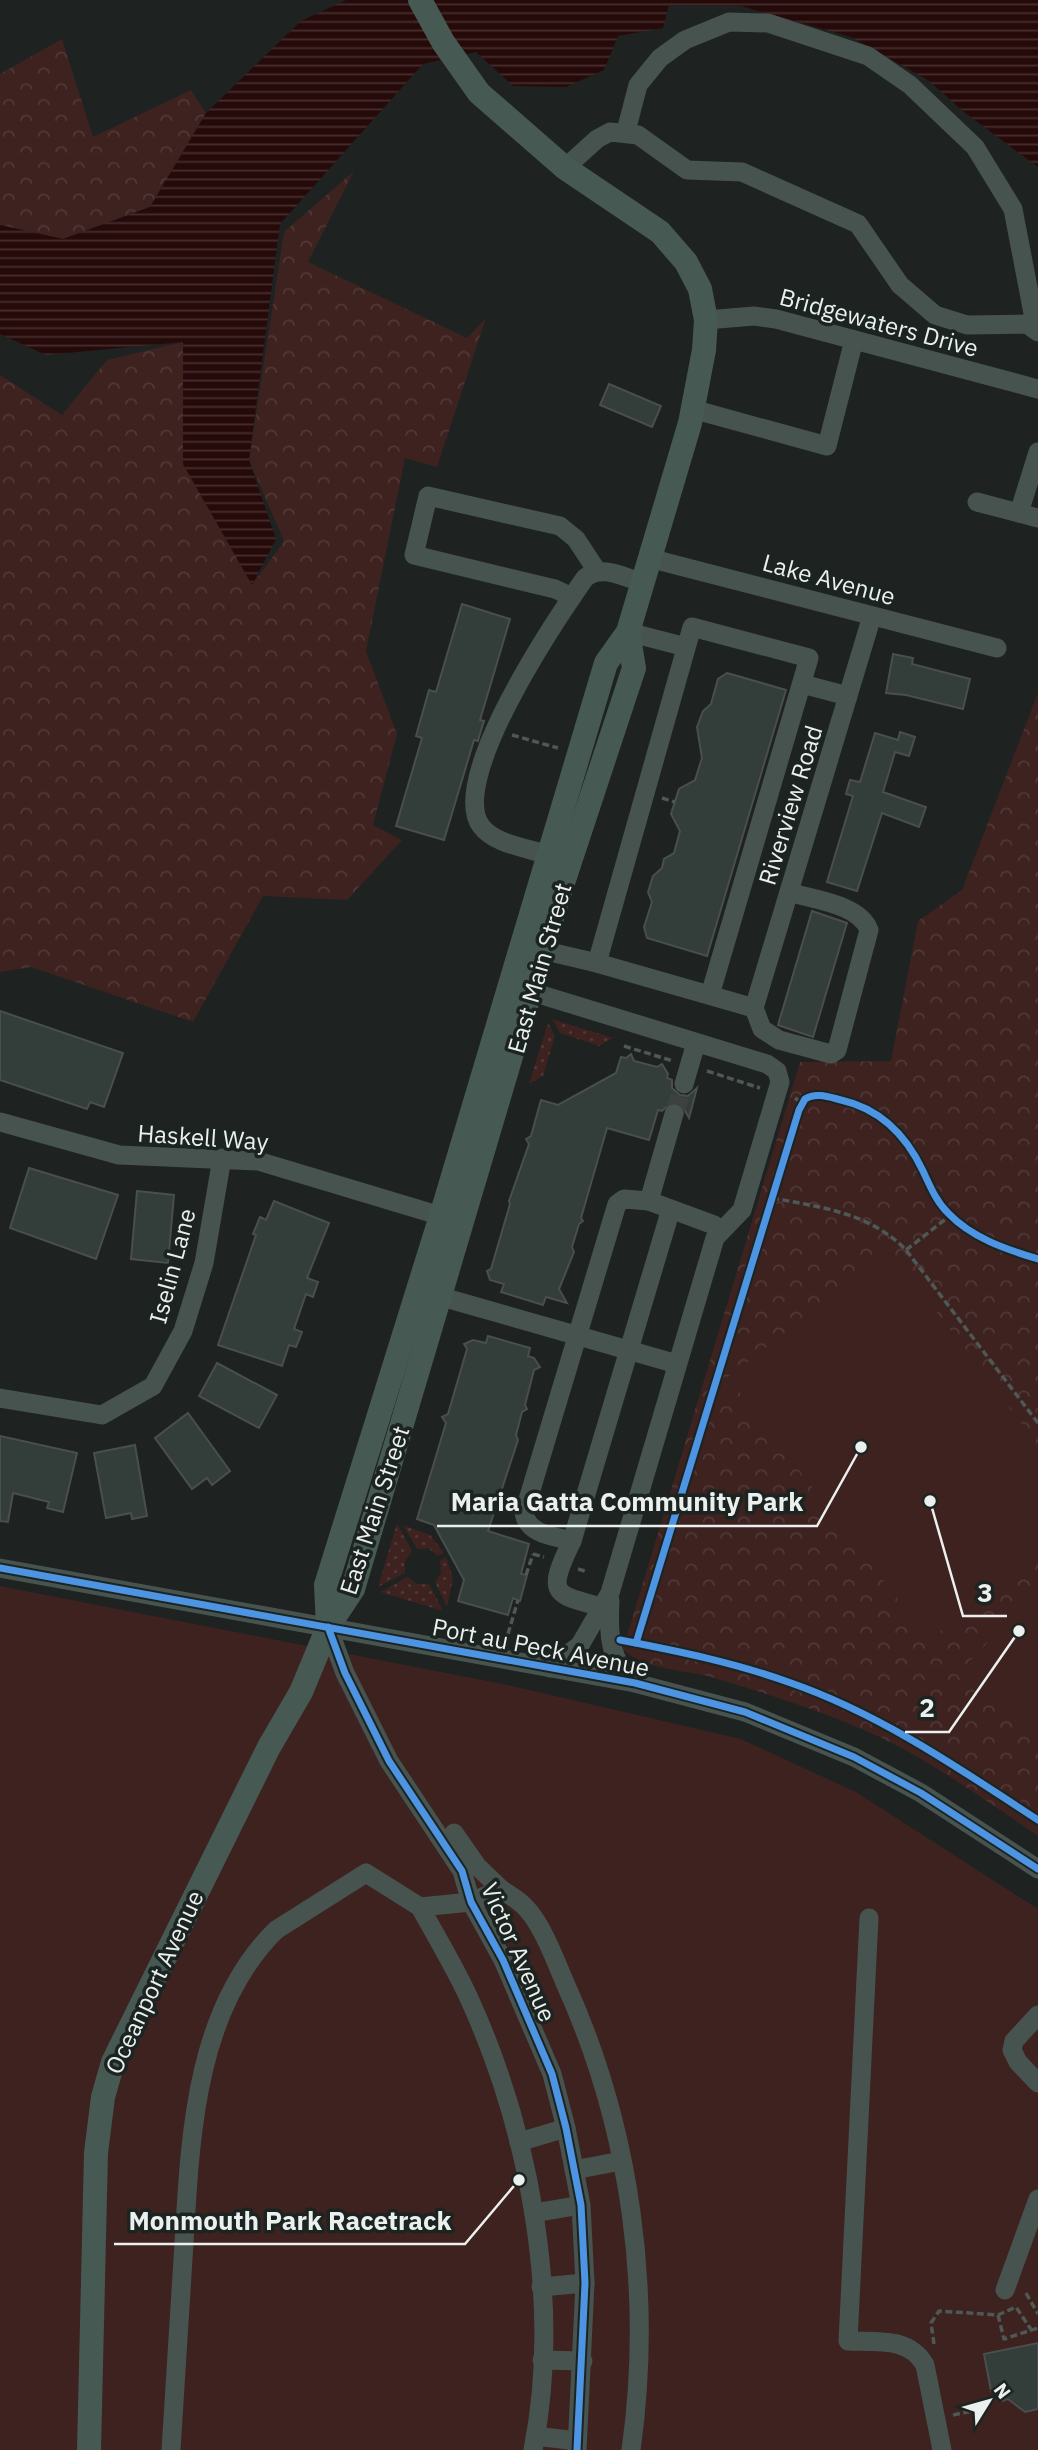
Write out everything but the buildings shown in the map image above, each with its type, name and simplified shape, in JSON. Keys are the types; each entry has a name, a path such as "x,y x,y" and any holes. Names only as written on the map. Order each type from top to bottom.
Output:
{"main road":[{"name":"East Main Street","path":"328,1627 326,1585 441,1216 606,663 628,632 692,409 704,350 706,320 700,289 677,249 660,232 565,168 479,93 453,58 420,0"},
{"name":"East Main Street","path":"328,1627 353,1590 545,950 558,898 634,668 628,632"},
{"name":"Oceanport Avenue","path":"89,2450 96,2153 103,2097 113,2062 269,1746 301,1692 328,1627"}],"street":[{"path":"626,131 639,85 660,58 685,40 729,22 768,23 868,56 910,85 975,147 1013,209 1037,330"},
{"path":"565,168 597,139 610,132 626,131 638,135 687,170 742,172 858,224 900,285 935,315 968,325 1019,323 1037,330"},
{"name":"Bridgewaters Drive","path":"706,320 754,316 1038,389"},
{"path":"692,409 827,446 854,340"},
{"path":"977,502 1028,516 1038,452"},
{"path":"572,597 555,589 414,555 428,496 560,526 576,539 597,571 641,582"},
{"name":"Lake Avenue","path":"649,558 997,648"},
{"path":"548,855 489,834 481,827 474,806 498,718 572,597 585,578 597,571"},
{"name":"Riverview Road","path":"754,1008 872,616"},
{"path":"597,963 692,627 809,658 710,995"},
{"path":"628,632 686,647"},
{"path":"802,684 848,696"},
{"path":"520,945 597,963 754,1008 762,1029 779,1040 831,1054 837,1050 869,930 866,920 856,912 789,892"},
{"path":"532,992 772,1067 780,1082 742,1210 715,1238 607,1603 585,1638 567,1657 550,1668"},
{"path":"684,1084 696,1043"},
{"path":"649,1201 674,1114"},
{"name":"Haskell Way","path":"0,1122 119,1155 258,1161 441,1216"},
{"name":"Iselin Lane","path":"0,1398 102,1415 153,1387 187,1320 204,1263 222,1158"},
{"path":"572,1541 535,1530 527,1523 524,1513 617,1205 624,1199 649,1201 721,1231"},
{"path":"607,1603 564,1597 556,1586 563,1559 572,1541 671,1209"},
{"path":"442,1297 677,1364"},
{"name":"Port au Peck Avenue","path":"0,1568 635,1683 745,1712 854,1757 921,1793 1038,1869"},
{"path":"577,1600 591,1613 585,1638"},
{"path":"607,1603 613,1655 626,1676 635,1683"},
{"name":"Victor Avenue","path":"328,1627 345,1673 389,1761 458,1863 471,1902 503,1960 552,2074 581,2205 585,2283 577,2445"},
{"name":"Victor Avenue","path":"389,1761 418,1782 470,1856 501,1889 528,1910 580,2015 611,2114 634,2226 641,2331 631,2450"},
{"name":"Victor Avenue","path":"470,1856 475,1874 471,1902"},
{"path":"171,2450 192,2123 211,2040 245,1969 265,1941 276,1930 366,1873 420,1907 467,1996 488,2045 519,2142 534,2213 541,2287 542,2360 534,2443 577,2445"},
{"path":"420,1907 471,1902 501,1889"},
{"path":"869,1918 848,2341 901,2344 919,2355 925,2365 942,2450"},
{"path":"1038,2015 1014,2041 1012,2050 1018,2062 1038,2084"},
{"path":"519,2142 566,2128"},
{"path":"574,2170 621,2161"},
{"path":"1005,2290 1038,2199"},
{"path":"534,2213 581,2205"},
{"path":"541,2287 585,2283"},
{"path":"542,2360 583,2361"}],"path":[{"path":"503,732 568,751"},
{"path":"657,796 675,802"},
{"path":"624,1046 678,1063"},
{"path":"699,1069 765,1089"},
{"path":"799,1110 808,1097"},
{"path":"769,1210 776,1185"},
{"path":"772,1198 862,1219 891,1235 906,1250 1038,1423"},
{"path":"906,1250 953,1218 942,1206"},
{"path":"526,1575 535,1548"},
{"path":"508,1634 518,1600"},
{"path":"936,2352 931,2323 937,2312 998,2315 1016,2307 1032,2331"},
{"path":"998,2315 1004,2339 1038,2328"},
{"path":"947,2414 977,2410"}],"green space":[{"path":"62,39 93,137 191,90 206,113 150,207 63,239 0,225 0,74"},
{"path":"354,171 308,262 467,338 486,318 437,467 405,458 366,651 397,734 373,825 402,840 347,900 263,896 193,1022 31,967 0,972 0,375 62,415 107,360 183,342 183,464 253,584 284,541 249,460 284,232"},
{"path":"1038,693 1038,1836 982,1797 884,1739 844,1721 739,1685 643,1662 623,1649 800,1062 891,1061 918,921 962,890"},
{"path":"552,1019 613,1038 599,1046 560,1033"},
{"path":"548,1023 555,1036 543,1076 529,1084"},
{"path":"891,1252 1038,1446 1038,1557 929,1640 728,1377"},
{"path":"397,1523 412,1551 405,1561 405,1573 378,1587"},
{"path":"403,1525 430,1535 444,1553 438,1556 428,1548 417,1549"},
{"path":"446,1557 453,1578 447,1607 435,1582 441,1573 440,1561"},
{"path":"408,1577 417,1584 429,1584 443,1611 380,1592"},
{"path":"0,1586 508,1685 741,1739 856,1792 1038,1909 1038,2450 0,2450"},
{"path":"1038,1589 1038,1745 960,1672"}],"shaded area":[{"path":"346,0 1038,0 1038,167 964,112 928,80 851,37 741,6 669,5 663,28 618,36 604,70 566,87 513,86 476,52 423,64 280,224 249,460 276,539 252,585 183,464 183,342 46,355 0,334 0,225 63,239 150,207 206,113 301,21"}],"tunnel":[{"path":"674,1114 684,1084"}],"cycle path":[{"path":"636,1643 799,1110 805,1099 818,1095 832,1098 855,1104 880,1117 891,1125 909,1146 937,1198 957,1222 990,1242 1038,1259"},
{"path":"0,1568 635,1683 745,1712 854,1757 921,1793 1038,1869"},
{"path":"328,1627 345,1673 389,1761 462,1871 471,1902 503,1960 552,2074 581,2205 585,2283 577,2450"},
{"path":"620,1640 728,1664 824,1696 919,1744 1038,1820"}],"place":[{"name":"Maria Gatta Community Park","path":"861,1447"},
{"name":"3","path":"930,1501"},
{"name":"2","path":"1019,1631"},
{"name":"Monmouth Park Racetrack","path":"519,2180"}]}
